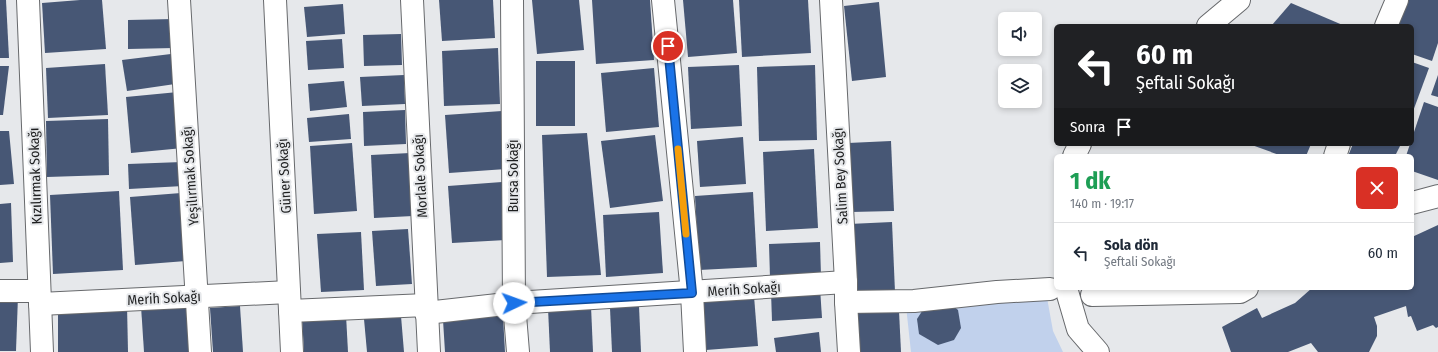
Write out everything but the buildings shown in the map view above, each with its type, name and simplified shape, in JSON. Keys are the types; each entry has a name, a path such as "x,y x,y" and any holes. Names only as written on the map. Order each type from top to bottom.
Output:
{"street":[{"name":"Kızılırmak Sokağı","path":"28,0 42,352"},
{"name":"Yeşilırmak Sokağı","path":"179,0 200,352"},
{"name":"Güner Sokağı","path":"275,0 292,352"},
{"name":"Morlale Sokağı","path":"412,0 429,352"},
{"name":"Bursa Sokağı","path":"512,0 514,303 518,352"},
{"path":"663,0 692,293 695,352"},
{"name":"Salim Bey Sokağı","path":"831,0 849,352"},
{"path":"1210,24 1239,0"},
{"path":"1387,24 1397,0"},
{"path":"1414,202 1438,196"},
{"name":"Merih Sokağı","path":"0,291 39,297 197,296 426,309 692,293 846,292 914,301 997,292 1054,288"},
{"path":"1059,290 1078,329 1098,352"},
{"path":"1092,295 1240,292 1244,290"}],"shaded area":[{"path":"1046,292 1053,331 1063,352 911,352 906,306"}],"slow traffic":[{"path":"678,149 686,234"}],"route":[{"path":"514,303 692,293 668,46"}]}
